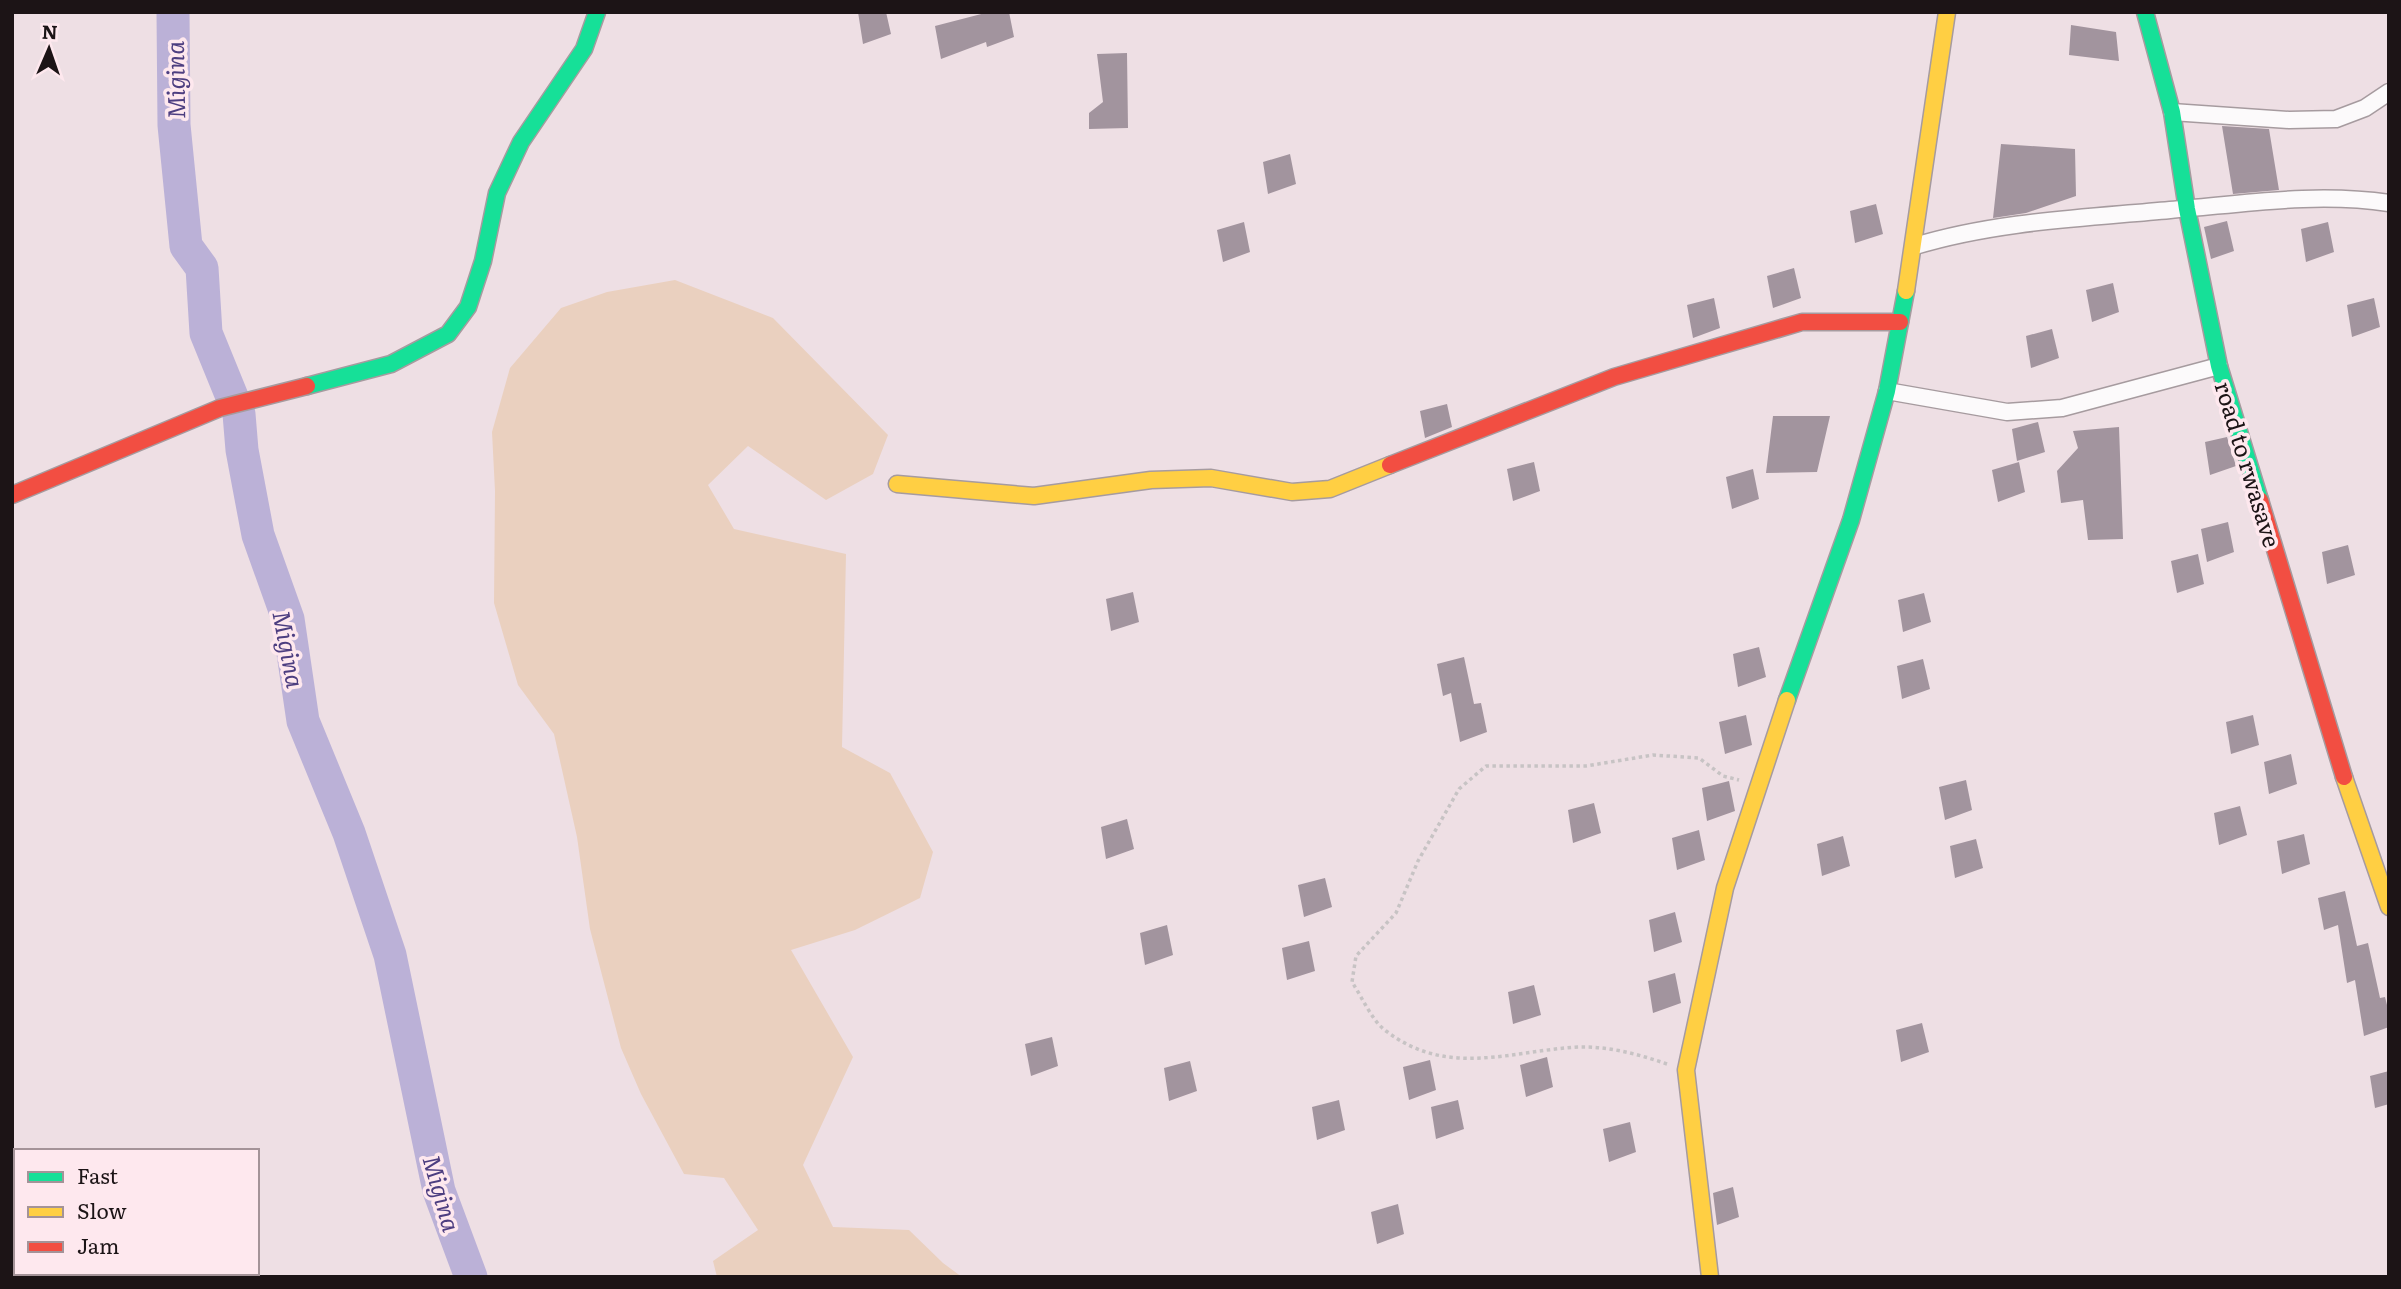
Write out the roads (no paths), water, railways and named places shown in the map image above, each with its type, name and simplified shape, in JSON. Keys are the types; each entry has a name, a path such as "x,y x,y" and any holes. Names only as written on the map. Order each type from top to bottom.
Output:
{"street":[{"path":"12,495 219,408 391,364 447,334 468,307 503,180 521,142 584,48 597,12"},
{"path":"1710,1277 1686,1070 1725,888 1757,785 1852,520 1887,391 1915,246 1947,12"},
{"name":"road to rwasave","path":"2145,12 2172,112 2187,209 2219,366 2346,783 2389,907"},
{"path":"2172,112 2289,120 2336,119 2365,108 2389,92"},
{"path":"1915,246 2049,221 2281,198 2346,196 2389,203"},
{"path":"897,484 1034,496 1152,480 1211,478 1292,492 1330,489 1614,377 1788,326 1802,322 1900,322"},
{"path":"1887,391 2007,412 2063,408 2219,366"}],"waterway":[{"name":"Migina","path":"173,12 174,125 186,246 202,268 206,333 239,414 242,450 258,535 288,619 303,721 349,833 390,955 439,1191 471,1277"}]}
